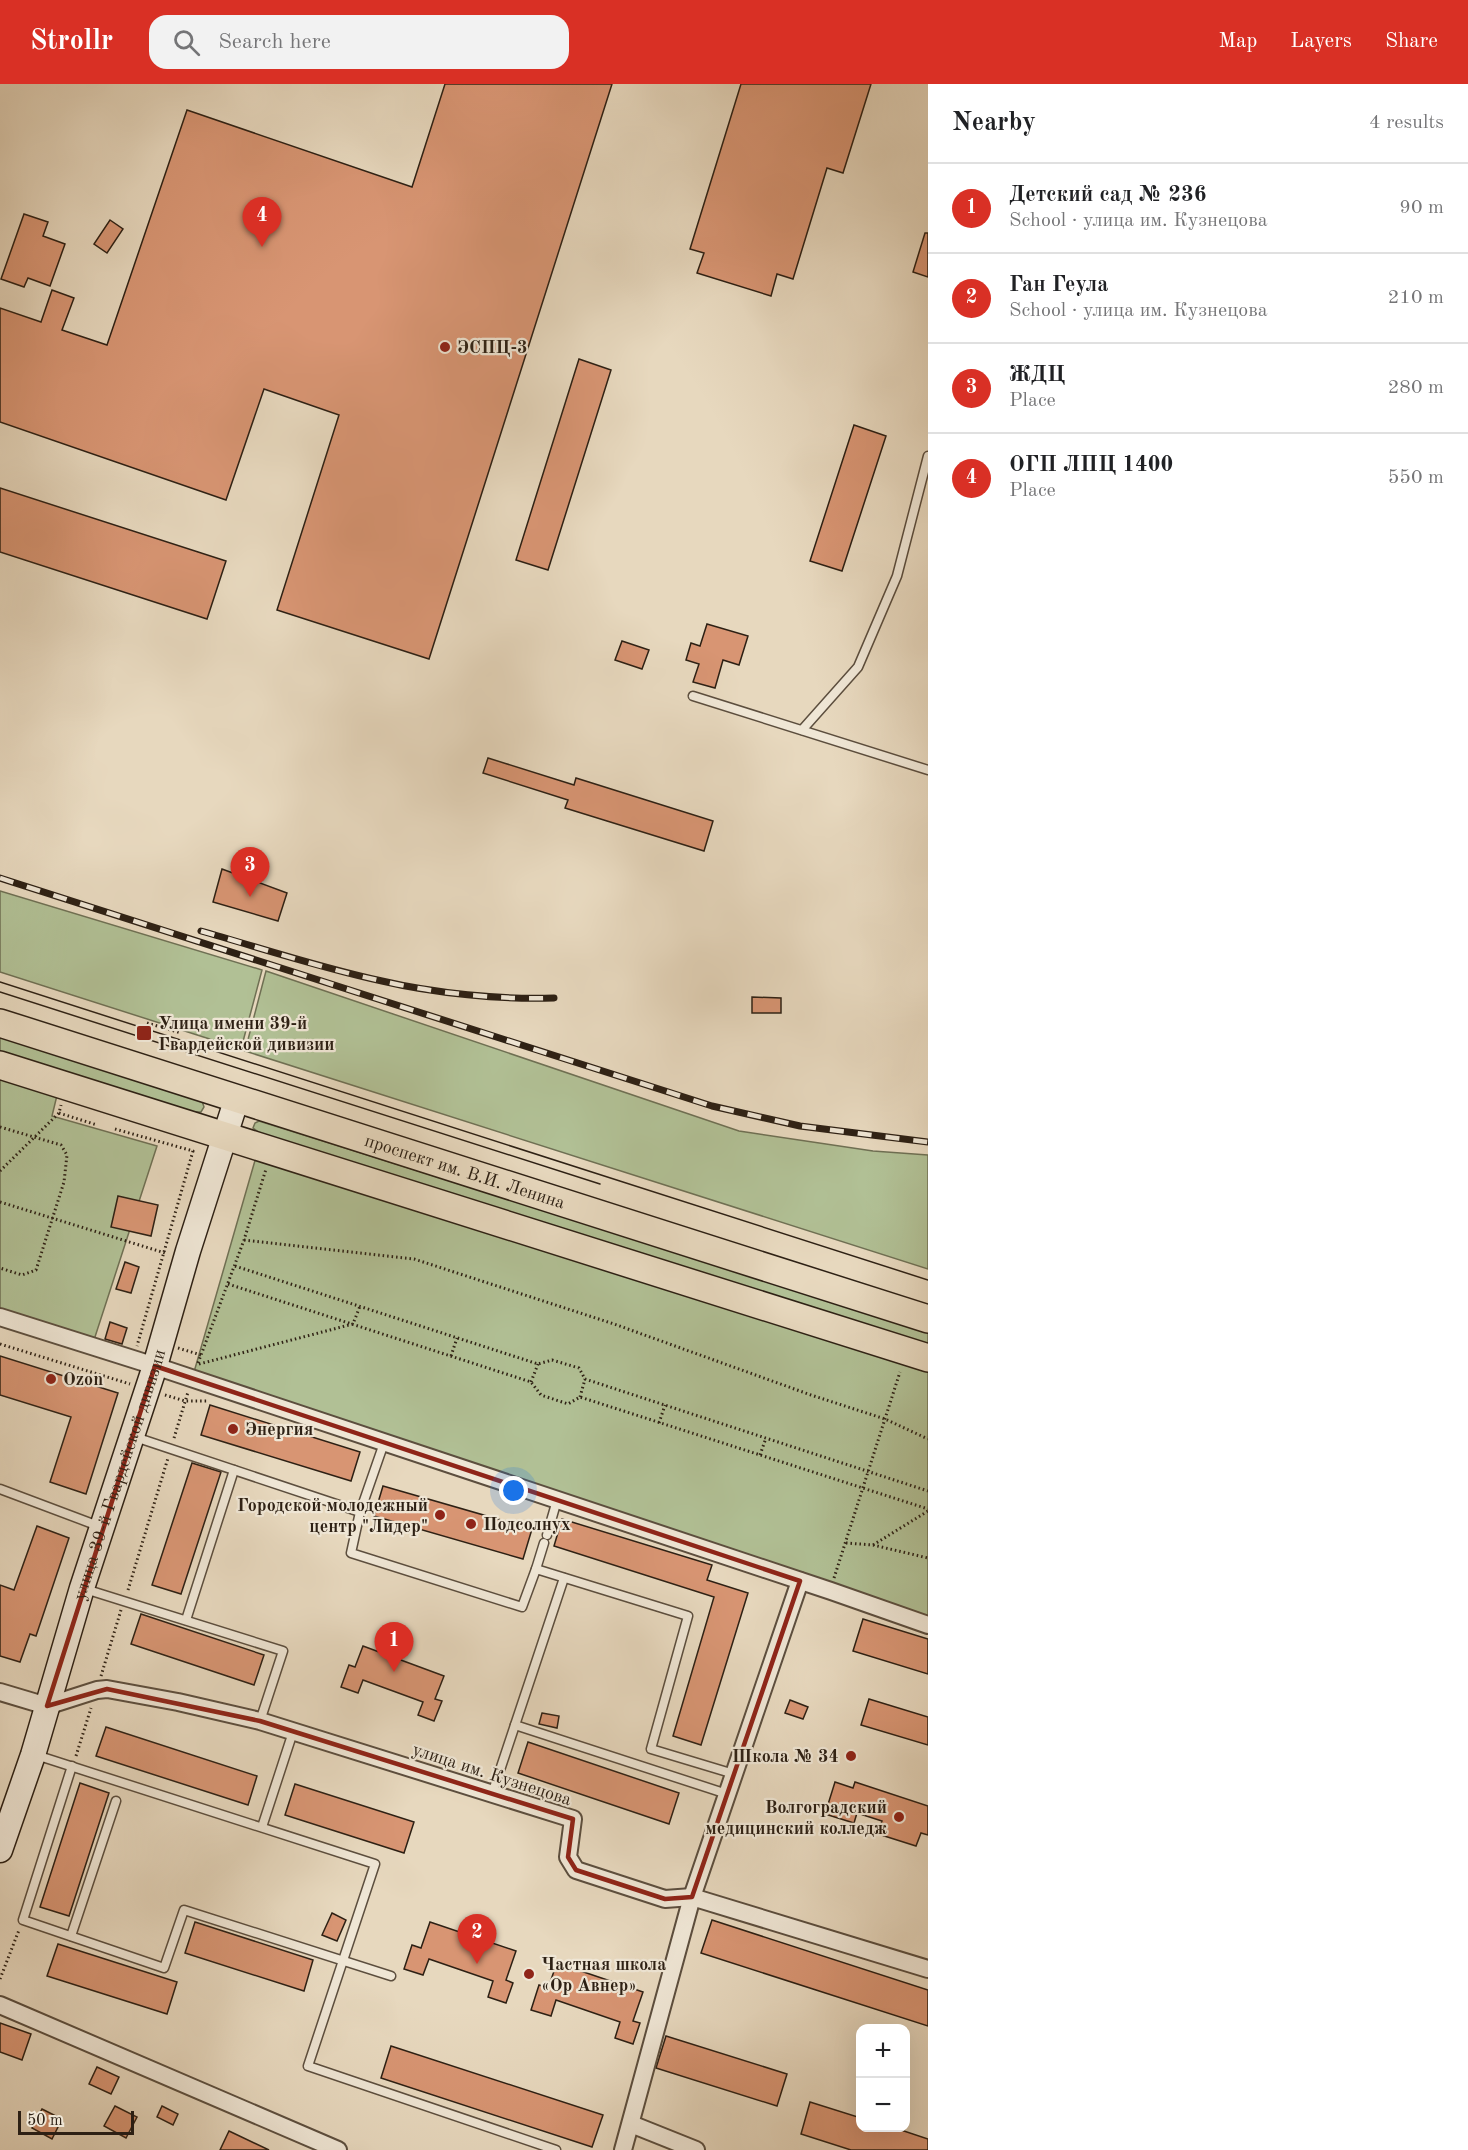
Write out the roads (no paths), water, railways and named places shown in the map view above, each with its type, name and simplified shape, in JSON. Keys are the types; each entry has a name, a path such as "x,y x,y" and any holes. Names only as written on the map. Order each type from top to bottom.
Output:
{"main road":[{"name":"проспект им. В.И. Ленина","path":"0,1023 928,1319"},
{"path":"0,1065 225,1137 919,1367"},
{"name":"улица 39-й Гвардейской дивизии","path":"0,1850 33,1755 82,1588 155,1366 188,1251 237,1098"}],"street":[{"path":"0,1317 155,1366 194,1372 384,1443 928,1625"},
{"path":"623,2150 692,1897 800,1581"},
{"name":"улица им. Кузнецова","path":"47,1706 107,1689 178,1702 260,1721 573,1819 568,1857 576,1870 665,1899 692,1897 928,1969"},
{"path":"0,1692 47,1706"},
{"path":"0,2005 338,2150"},
{"path":"631,2124 696,2150"}],"lane":[{"path":"802,730 858,667 897,576 928,456"},
{"path":"693,696 928,770"},
{"path":"132,1436 360,1512"},
{"path":"384,1443 360,1512 351,1553 522,1607 557,1500"},
{"path":"186,1620 234,1470"},
{"path":"0,1489 102,1527"},
{"path":"536,1569 688,1616 651,1749 734,1774"},
{"path":"492,1794 564,1578"},
{"path":"82,1588 283,1651 260,1721"},
{"path":"515,1725 727,1794"},
{"path":"262,1827 293,1732"},
{"path":"33,1755 375,1864 308,2066 556,2150"},
{"path":"72,1766 23,1920 164,1968 184,1910 392,1976"},
{"path":"71,1936 116,1802"}],"tram line":[{"path":"0,982 928,1280"},
{"path":"0,992 600,1184"}],"railway":[{"path":"0,878 712,1106 800,1126 928,1142"},
{"path":"201,931 336,970 402,985 490,997 554,998"}],"place":[{"name":"ОГП ЛПЦ 1400","path":"262,247"},
{"name":"ЭСПЦ-3","path":"445,347"},
{"name":"ЖДЦ","path":"250,897"},
{"name":"Улица имени 39-й Гвардейской дивизии","path":"144,1033"},
{"name":"Ozon","path":"51,1379"},
{"name":"Энергия","path":"233,1429"},
{"name":"Городской молодежный центр \"Лидер\"","path":"440,1515"},
{"name":"Подсолнух","path":"471,1524"},
{"name":"Детский сад № 236","path":"394,1672"},
{"name":"Школа № 34","path":"851,1756"},
{"name":"Волгоградский медицинский колледж","path":"899,1817"},
{"name":"Ган Геула","path":"477,1964"},
{"name":"Частная школа «Ор Авнер»","path":"529,1974"}]}
